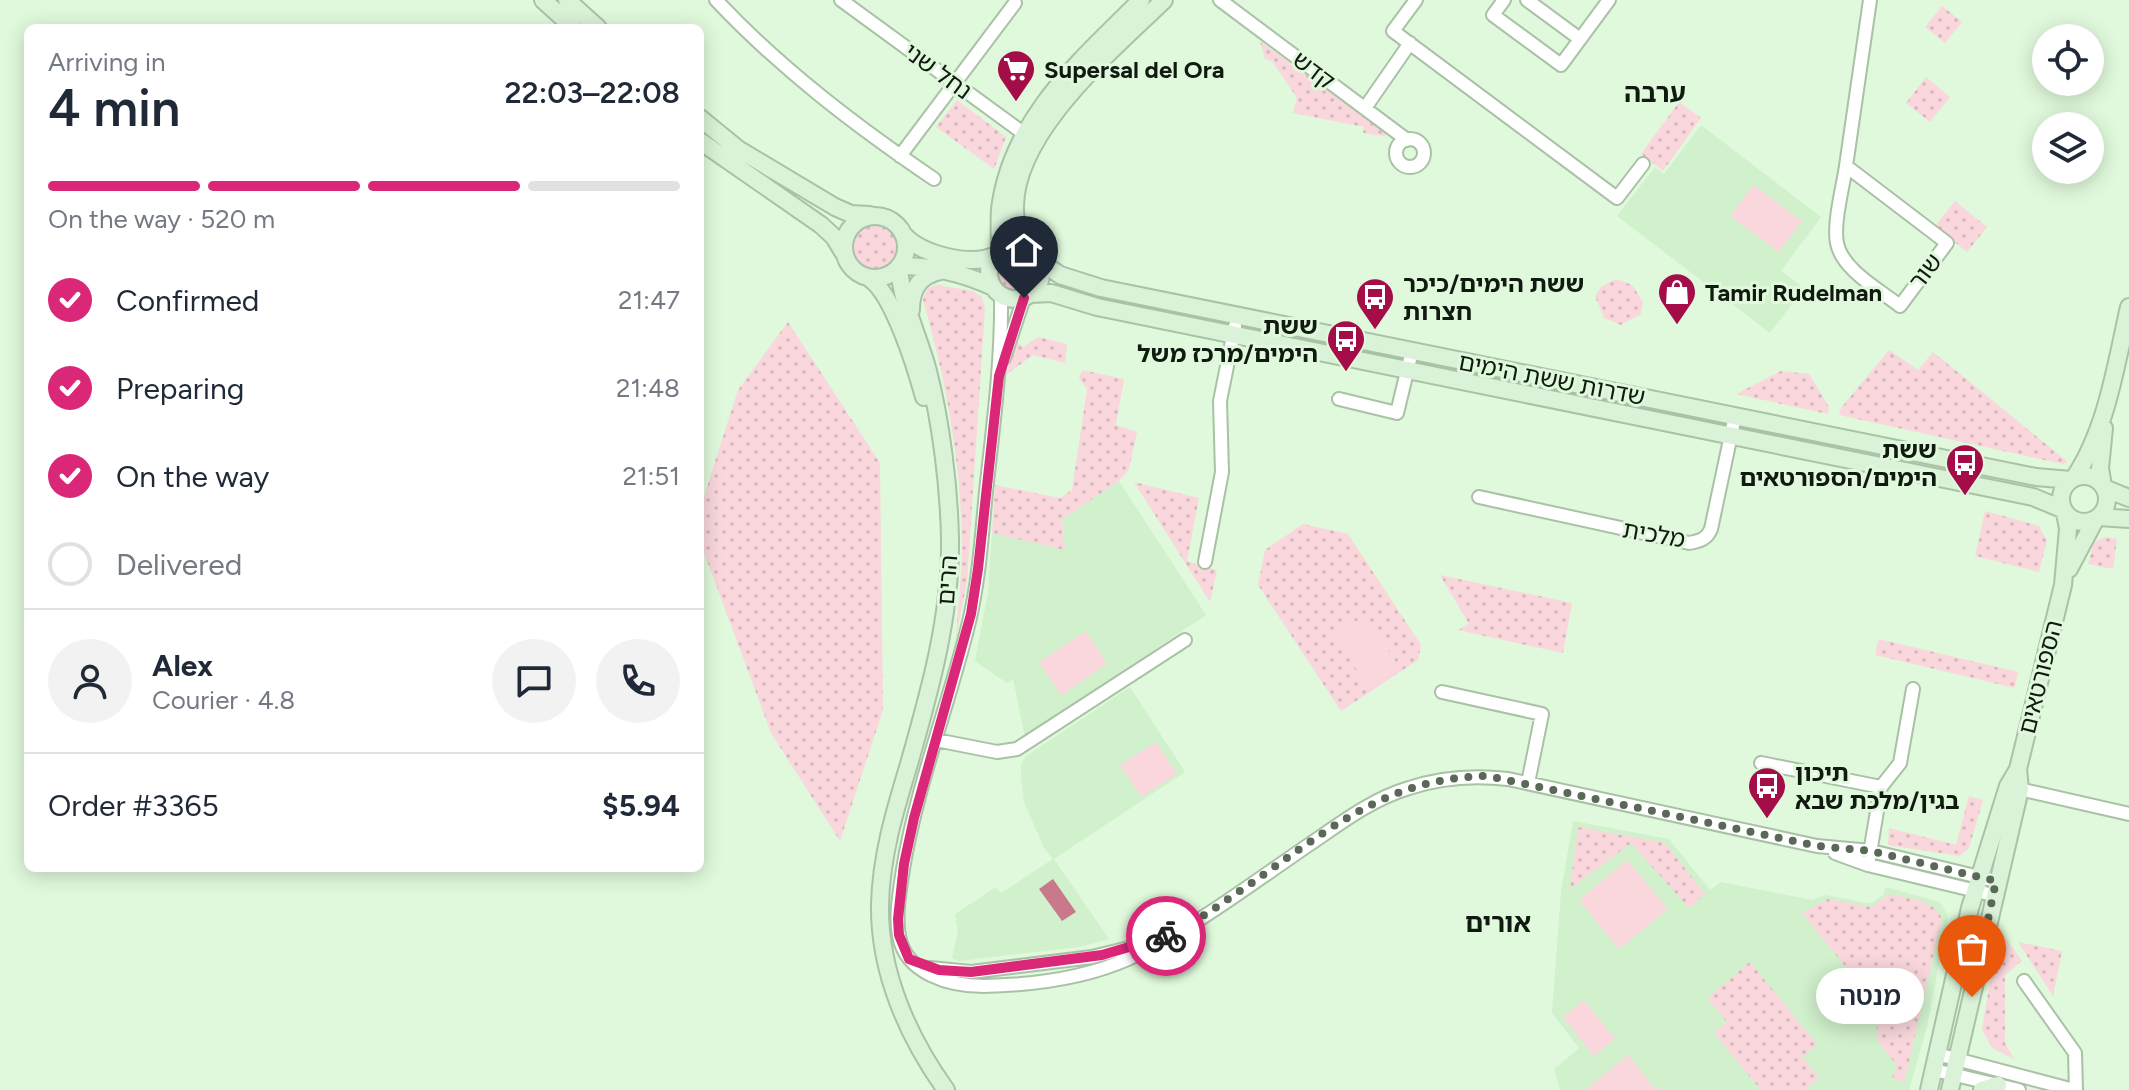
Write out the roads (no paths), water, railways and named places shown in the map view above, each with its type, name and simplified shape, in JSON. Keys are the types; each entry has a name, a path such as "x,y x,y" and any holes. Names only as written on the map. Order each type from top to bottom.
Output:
{"main road":[{"path":"543,0 570,24"},
{"path":"567,0 594,24"},
{"path":"899,266 976,279 1011,299 1027,296 1038,287 1041,278 1034,255 1017,226 1015,208 1036,112 1062,80 1141,0"},
{"path":"997,291 990,268 998,253 1003,197 1030,138 1164,0"},
{"path":"704,121 738,149 835,207 851,214 880,215 891,220 920,247 967,260 983,261 1015,247 1034,255"},
{"path":"704,144 821,225 838,242 853,270 869,278 887,275 899,266 905,252 903,234"},
{"path":"844,253 848,230 856,221 870,215"},
{"name":"שדרות ששת הימים","path":"1034,255 1053,271 1084,284 2036,477 2073,479"},
{"name":"הרים","path":"899,266 901,285 933,394 950,536 945,612 930,686 889,833 880,908 886,963 895,992 922,1053 946,1090"},
{"path":"911,316 915,287 923,277 940,271"},
{"name":"הרים","path":"869,278 884,295 911,356 945,480"},
{"name":"שדרות ששת הימים","path":"1027,296 1051,293 1088,305 2033,497 2064,511"},
{"path":"2129,307 2105,406 2086,460 2061,495 2064,511 2080,523 2097,518 2129,519"},
{"path":"2097,518 2107,504 2100,468 2105,406"},
{"path":"2073,479 2092,477 2104,487 2129,498"},
{"name":"הספורטאים","path":"1929,1090 2014,788 2063,585 2068,529 2064,511"},
{"name":"הספורטאים","path":"2063,585 2079,547 2097,518"},
{"name":"הספורטאים","path":"1954,1075 1986,886"}],"street":[{"path":"716,0 795,76 934,179"},
{"name":"נחל שני","path":"841,0 1030,138"},
{"name":"קדש","path":"1220,0 1407,140"},
{"path":"1416,0 1393,31 1617,198 1643,164"},
{"path":"1504,0 1493,15 1561,65 1609,0"},
{"name":"שור","path":"1846,166 1947,243 1900,306 1852,267 1838,247 1836,231 1870,0"},
{"path":"1529,1 1580,39"},
{"path":"900,156 1015,3"},
{"path":"1365,108 1410,43"},
{"path":"997,291 999,376 974,596 911,829 899,900 899,935 909,959 939,970 971,972 1102,955 1170,935 1388,795 1427,783 1468,777 1488,776 1528,783 1817,846 1871,851 1986,886"},
{"path":"999,376 1027,296"},
{"path":"1205,562 1222,472 1220,401 1237,315"},
{"path":"1339,399 1397,413 1412,351"},
{"name":"מלכית","path":"1479,497 1689,543 1696,542 1708,535 1711,529 1735,416"},
{"path":"936,740 997,752 1017,749 1185,640"},
{"path":"1868,865 1881,787 1900,763 1913,689"},
{"path":"1442,692 1542,714 1528,783"},
{"path":"1761,763 1881,787"},
{"path":"2014,788 2129,814"},
{"path":"1817,846 1868,865 1986,886"},
{"path":"1954,1075 2075,1090 2075,1053 2024,981"},
{"path":"1936,1062 1954,1075 1990,1088 2019,1090"}],"place":[{"name":"Supersal del Ora","path":"1016,103"},
{"name":"Tamir Rudelman","path":"1677,326"},
{"name":"ששת הימים/כיכר חצרות","path":"1375,331"},
{"name":"ששת הימים/מרכז משל","path":"1346,373"},
{"name":"ששת הימים/הספורטאים","path":"1965,497"},
{"name":"תיכון בגין/מלכת שבא","path":"1767,820"},
{"name":"מנטה","path":"1972,997"}],"district":[{"name":"ערבה","path":"1655,93"},
{"name":"אורים","path":"1498,923"}]}
